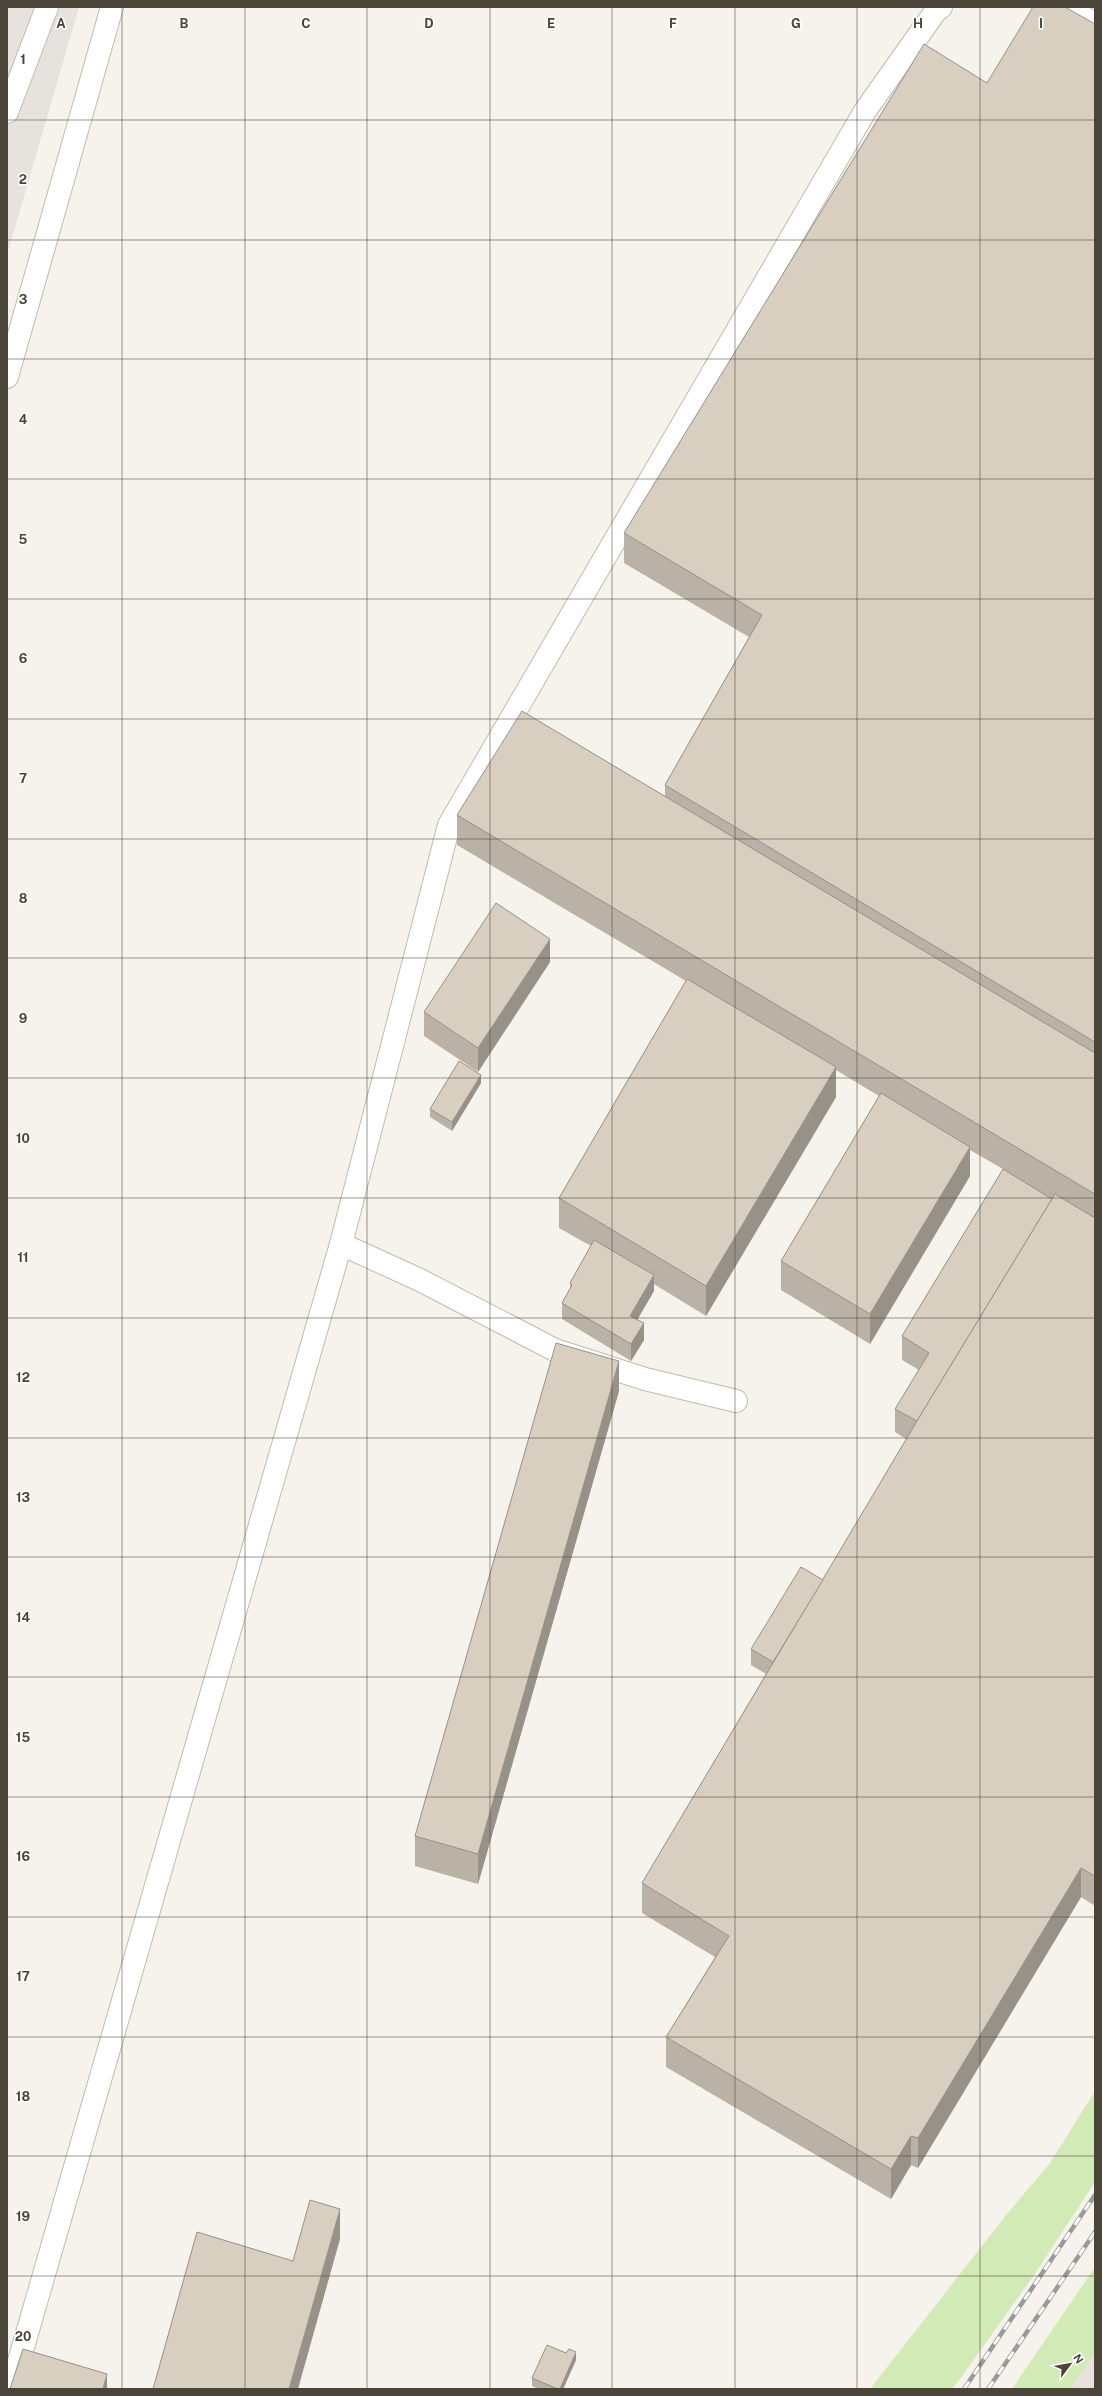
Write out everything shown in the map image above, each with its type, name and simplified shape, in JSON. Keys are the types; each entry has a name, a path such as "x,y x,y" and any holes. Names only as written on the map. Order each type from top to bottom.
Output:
{"lane":[{"path":"7,112 47,7"},
{"path":"7,377 112,7"},
{"path":"10,2389 341,1244 449,825 865,111 935,12 941,7"},
{"path":"1066,7 1095,24"},
{"path":"341,1244 420,1280 555,1350 645,1379 736,1401"}],"shaded area":[{"path":"7,7 79,7 7,255"},
{"path":"1095,2353 1095,2389 1071,2389"}],"green space":[{"path":"1095,2091 1095,2182 1034,2275 960,2379 952,2389 870,2389 1007,2214 1050,2163"},
{"path":"1095,2267 1095,2353 1071,2389 1012,2389"}],"building":[{"path":"1033,7 1065,7 1095,24 1095,1042 665,785 762,615 624,533 924,44 987,83"},
{"path":"522,711 1095,1053 1095,1194 457,815"},
{"path":"496,903 550,939 478,1048 424,1012"},
{"path":"687,979 836,1067 706,1286 559,1198"},
{"path":"459,1061 481,1075 452,1122 430,1109"},
{"path":"881,1093 970,1147 870,1314 781,1261"},
{"path":"1003,1169 1052,1199 917,1421 895,1409 929,1353 902,1336"},
{"path":"1055,1194 1095,1218 1095,1876 1081,1868 918,2138 911,2136 891,2169 666,2037 729,1936 642,1883 920,1416"},
{"path":"594,1240 654,1275 630,1316 644,1323 631,1344 562,1303 572,1285 570,1283"},
{"path":"556,1343 619,1361 478,1854 415,1836"},
{"path":"801,1567 823,1580 773,1662 751,1649"},
{"path":"310,2200 340,2209 289,2389 153,2389 197,2232 293,2261"},
{"path":"547,2345 566,2353 569,2349 576,2352 560,2389 532,2378"},
{"path":"23,2349 107,2374 103,2389 10,2389"}],"railway":[{"path":"964,2389 1095,2195"},
{"path":"988,2389 1095,2232"}]}
